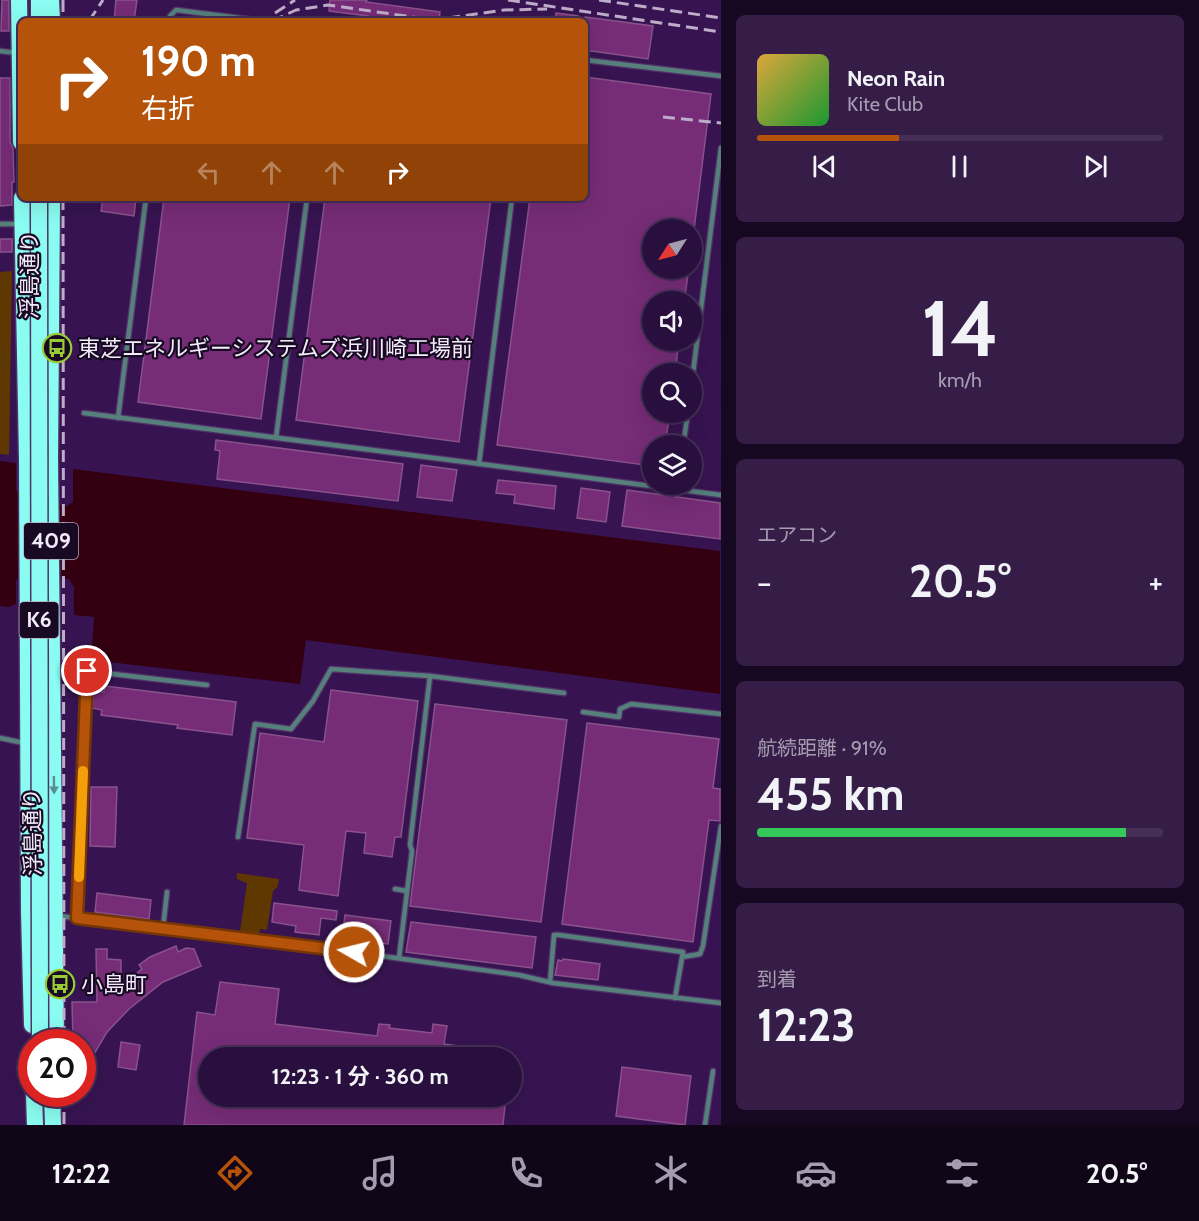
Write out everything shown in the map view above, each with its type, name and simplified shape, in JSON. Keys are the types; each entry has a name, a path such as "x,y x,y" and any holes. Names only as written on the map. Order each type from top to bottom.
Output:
{"highway":[{"path":"20,0 20,18"},
{"path":"31,0 31,18"},
{"path":"39,0 39,18"},
{"path":"51,0 51,18"},
{"name":"浮島通り","path":"22,201 27,459 32,1029"},
{"name":"K6","path":"31,201 32,1029"},
{"name":"K6","path":"39,201 40,1029"},
{"name":"浮島通り","path":"52,201 50,460 56,915 54,1029"},
{"path":"39,777 53,1029"},
{"path":"33,1107 33,1125"},
{"path":"41,1107 41,1125"},
{"path":"54,1107 54,1125"}],"lane":[{"path":"170,18 176,10 240,18"},
{"path":"0,51 18,54"},
{"path":"588,60 720,76"},
{"path":"694,363 720,148"},
{"path":"118,418 147,201"},
{"path":"276,438 307,201"},
{"path":"479,464 512,201"},
{"path":"0,224 51,223"},
{"path":"84,413 642,483"},
{"path":"702,492 720,495"},
{"path":"238,837 255,724 291,729 313,701 331,669 430,676 564,693"},
{"path":"77,918 87,671 207,685"},
{"path":"399,958 430,676"},
{"path":"583,712 619,717 620,709 631,704 720,714"},
{"path":"0,738 28,744 53,743"},
{"path":"682,957 700,954 703,946 720,826"},
{"path":"395,890 407,891"},
{"path":"163,928 167,892"},
{"path":"29,912 399,958 519,975 550,982 720,1003"},
{"path":"550,982 554,935 683,952 675,998"},
{"path":"705,1125 712,1071"}],"shaded area":[{"path":"12,271 9,455 0,454 0,272"},
{"path":"0,461 16,463 16,489 21,499 67,506 73,502 73,469 720,551 720,694 306,640 300,684 91,660 94,617 74,615 74,587 69,579 22,576 16,580 16,604 9,607 0,606"},
{"path":"237,873 279,879 278,886 273,891 267,930 260,929 259,935 240,932 247,883 237,879"}],"building":[{"path":"2,0 9,0 9,31 1,31"},
{"path":"116,0 137,0 134,18 114,18"},
{"path":"330,0 367,0 366,2 440,12 439,18 368,18 368,16 329,11"},
{"path":"556,13 578,16 578,18 555,18"},
{"path":"585,17 653,26 648,59 588,50 588,18"},
{"path":"588,77 711,94 695,219 642,219 642,279 687,279 686,291 642,291 642,351 678,351 676,363 642,363 642,423 668,423 667,435 642,435 642,465 497,445 530,201 588,201"},
{"path":"0,78 10,78 10,142 13,148 14,182 12,182 12,205 0,206"},
{"path":"103,201 136,201 134,216 101,211"},
{"path":"164,201 290,201 261,419 138,402"},
{"path":"325,201 491,201 459,442 296,420"},
{"path":"0,239 12,239 12,252 0,252"},
{"path":"216,440 403,464 398,501 217,479 220,451 215,450"},
{"path":"421,465 457,470 452,501 417,497"},
{"path":"498,480 556,486 554,509 514,503 515,495 496,493"},
{"path":"581,488 610,492 606,522 577,518"},
{"path":"627,490 642,492 642,495 663,495 720,503 720,539 622,526"},
{"path":"105,686 236,702 232,735 101,715 102,710 92,708 94,690 104,692"},
{"path":"331,690 418,701 401,837 395,837 392,857 364,853 366,833 346,831 338,896 299,890 304,845 247,838 260,733 324,742"},
{"path":"435,704 567,720 541,922 410,906"},
{"path":"587,723 719,739 713,788 720,789 720,821 709,820 693,942 562,924"},
{"path":"91,787 117,787 115,847 90,846"},
{"path":"97,893 151,900 149,919 95,912"},
{"path":"274,903 337,911 336,920 321,918 319,935 295,932 296,926 272,922"},
{"path":"345,915 391,921 388,944 342,938"},
{"path":"411,922 536,937 532,968 406,952"},
{"path":"176,946 178,952 186,948 194,949 201,966 163,982 129,1009 107,1032 96,1051 96,1029 73,1029 72,1002 97,1002 96,949 107,949 107,959 121,960 121,985 142,969 139,965 150,957"},
{"path":"558,960 600,964 598,980 555,975"},
{"path":"220,982 279,989 275,1024 377,1036 379,1024 390,1025 389,1028 432,1033 433,1024 447,1026 444,1044 465,1047 198,1047 198,1107 505,1107 503,1125 184,1125 197,1012 215,1015"},
{"path":"121,1042 140,1045 136,1070 118,1067"},
{"path":"622,1067 691,1076 685,1125 616,1116"}],"railway":[{"path":"63,0 63,18"},
{"path":"91,18 103,0"},
{"path":"275,13 295,0"},
{"path":"508,0 721,32"},
{"path":"599,0 721,18"},
{"path":"279,18 296,10 328,5 420,18"},
{"path":"448,18 504,10 547,9"},
{"path":"663,117 721,123"},
{"path":"63,201 64,1029"},
{"path":"64,1107 64,1125"}],"slow traffic":[{"path":"79,877 83,771"}],"place":[{"name":"東芝エネルギーシステムズ浜川崎工場前","path":"57,348"},
{"name":"小島町","path":"60,984"}],"route":[{"path":"87,671 77,918 354,952"}]}
